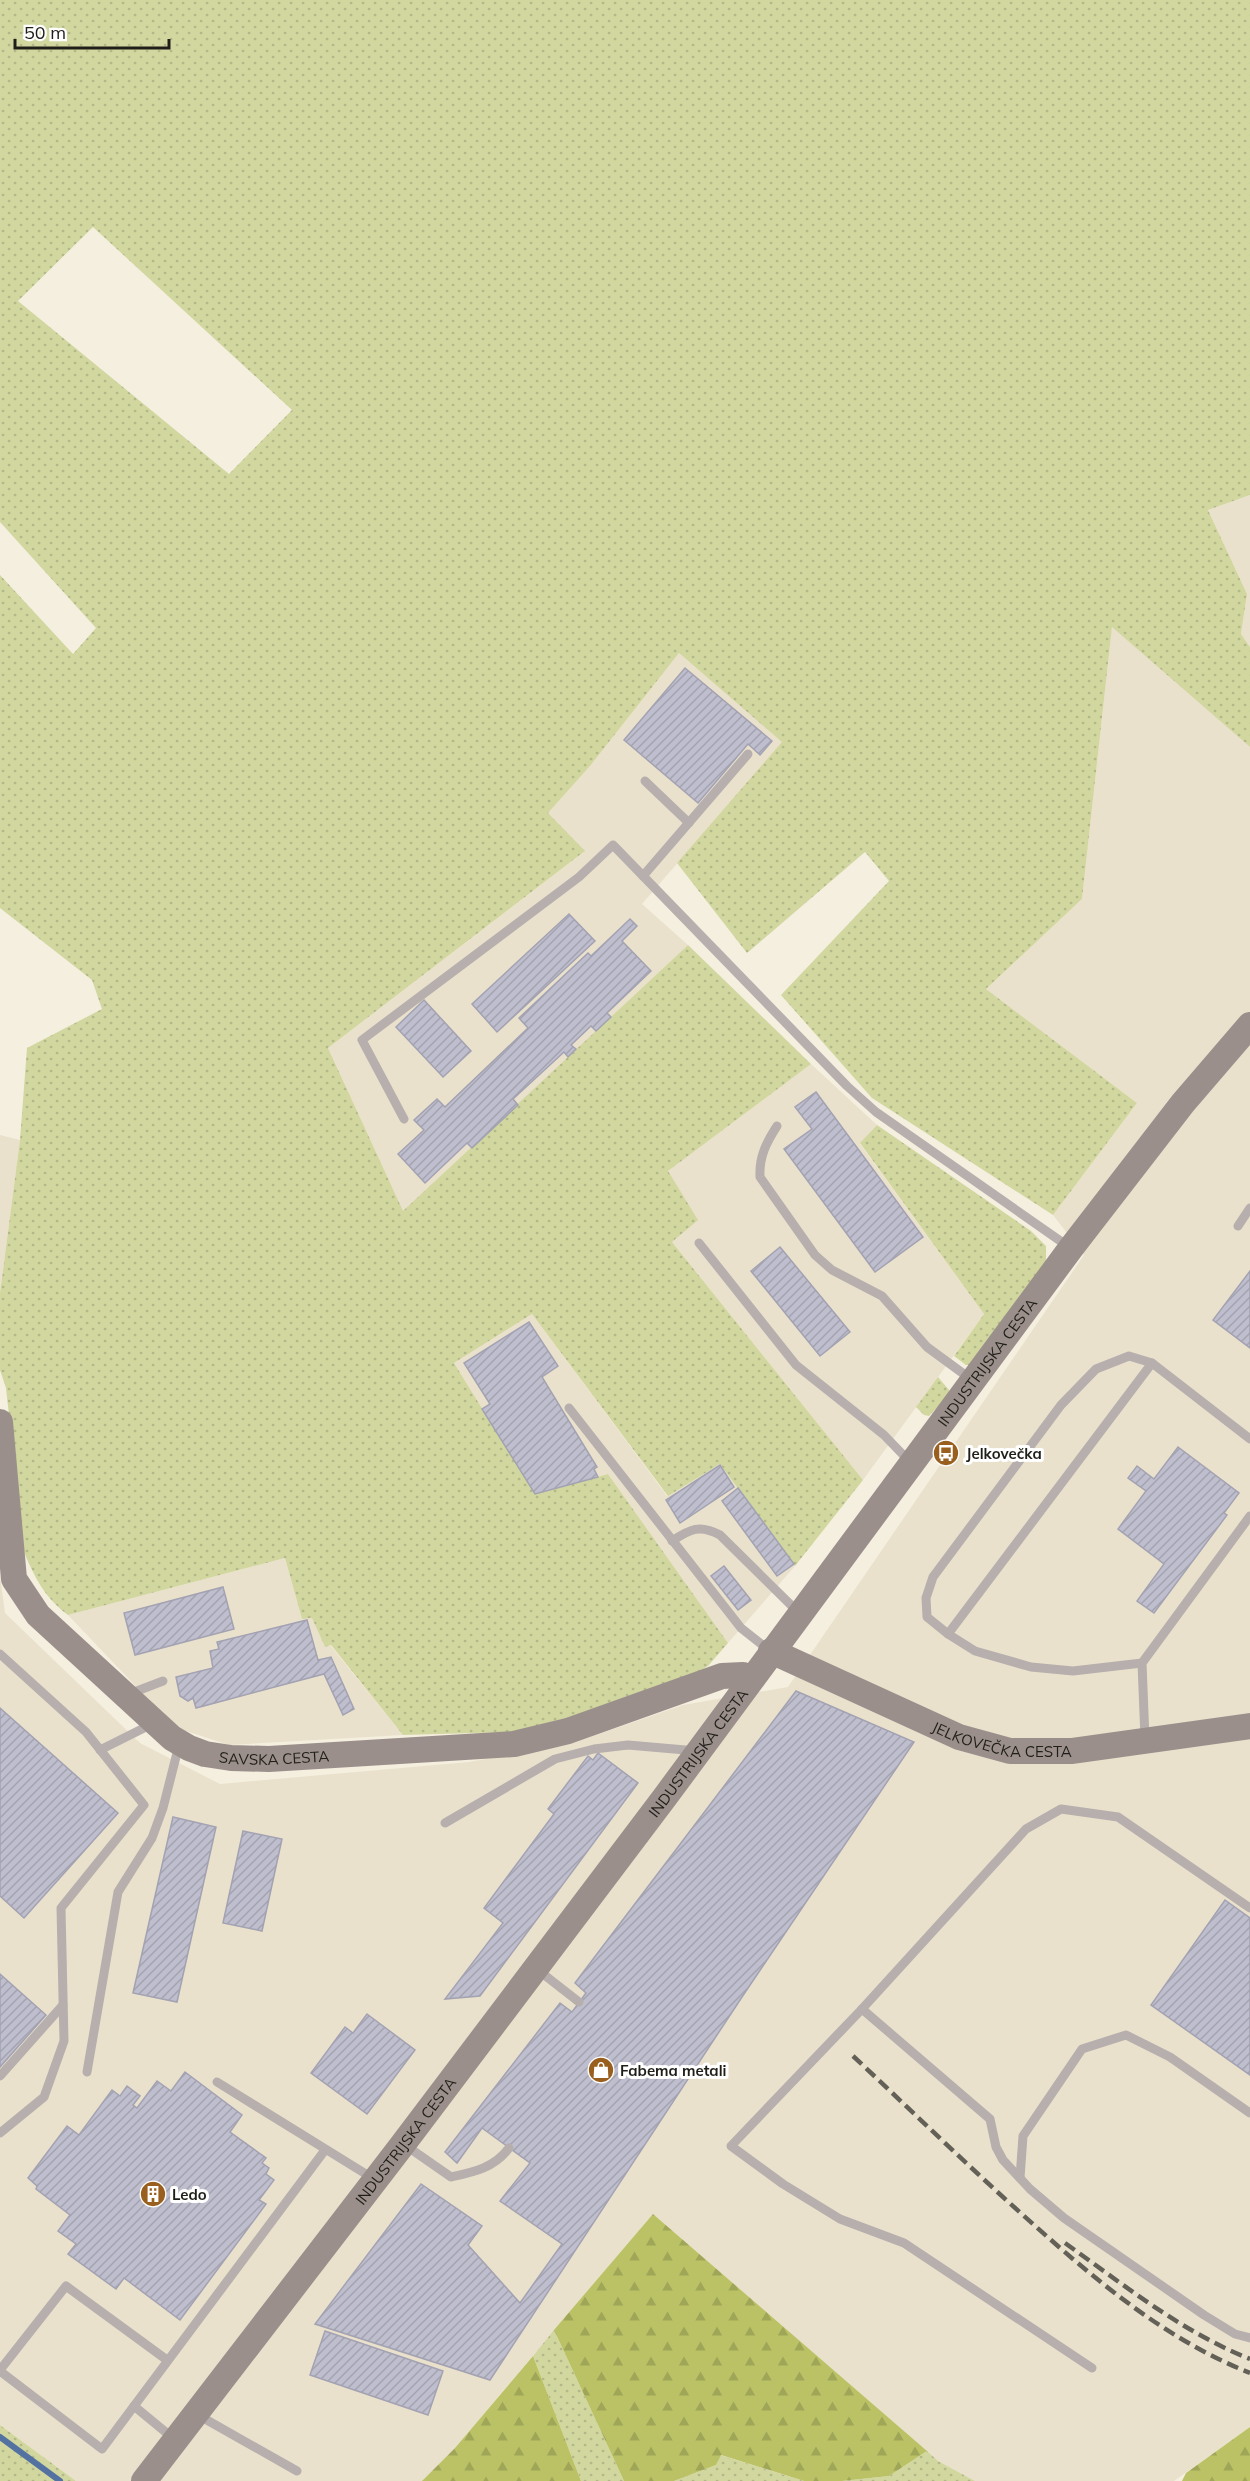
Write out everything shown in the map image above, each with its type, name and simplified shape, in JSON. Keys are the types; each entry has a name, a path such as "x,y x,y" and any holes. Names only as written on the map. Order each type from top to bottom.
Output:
{"street":[{"name":"INDUSTRIJSKA CESTA","path":"144,2481 177,2441 536,1969 1071,1248 1183,1103 1250,1025"},
{"name":"SAVSKA CESTA","path":"0,1422 10,1579 38,1616 154,1723 180,1743 205,1754 231,1758 269,1759 488,1747 537,1740 568,1731 722,1676 743,1675 750,1680"},
{"name":"JELKOVEČKA CESTA","path":"771,1651 922,1722 991,1747 1010,1751 1048,1752 1250,1726"}],"lane":[{"path":"643,876 748,754"},
{"path":"645,781 689,823"},
{"path":"404,1119 362,1040 579,877 613,845 847,1086 876,1112 1071,1248"},
{"path":"777,1126 763,1150 759,1164 760,1178 815,1255 832,1270 882,1296 927,1347 974,1381"},
{"path":"1238,1226 1250,1208"},
{"path":"699,1243 796,1365 884,1435 912,1464"},
{"path":"1142,1663 1073,1671 1031,1667 975,1651 927,1617 926,1598 933,1576 1061,1405 1096,1369 1129,1356 1152,1362 1250,1439"},
{"path":"948,1634 1152,1362"},
{"path":"569,1408 741,1628 771,1651"},
{"path":"1145,1739 1142,1663 1250,1516"},
{"path":"672,1541 690,1529 700,1528 714,1532 799,1613"},
{"path":"0,1654 86,1732 144,1805 61,1908 64,2041 44,2097 0,2133"},
{"path":"126,1696 163,1681"},
{"path":"100,1750 154,1723"},
{"path":"87,2072 118,1892 152,1838 163,1809 180,1743"},
{"path":"445,1823 555,1759 594,1749 628,1746 699,1751"},
{"path":"1092,2368 904,2243 840,2219 783,2184 731,2146 862,2009 1026,1829 1061,1809 1118,1817 1250,1908"},
{"path":"536,1969 579,2002"},
{"path":"0,2076 63,2005"},
{"path":"862,2009 990,2119 996,2147 1003,2160 1064,2218 1234,2334 1250,2338"},
{"path":"1020,2178 1019,2164 1023,2136 1082,2049 1126,2036 1170,2057 1250,2113"},
{"path":"217,2082 376,2180"},
{"path":"403,2144 451,2178 481,2171 502,2157 509,2148"},
{"path":"167,2360 66,2286 0,2371 102,2450 326,2150"},
{"path":"134,2406 177,2441"},
{"path":"197,2414 297,2471"}],"shaded area":[{"path":"1250,495 1250,647 1241,634 1247,594 1208,510"},
{"path":"1112,626 1250,747 1250,2427 1174,2481 975,2481 938,2461 653,2214 455,2448 422,2481 76,2481 0,2425 0,1576 5,1613 140,1743 220,1784 469,1762 573,1743 683,1705 788,1687 1084,1255 1053,1215 1137,1103 986,989 1082,899"},
{"path":"679,653 783,742 642,904 688,945 403,1212 328,1048 584,852 548,813 590,766"},
{"path":"811,1064 877,1125 860,1144 984,1314 863,1480 672,1242 668,1171"},
{"path":"0,1135 20,1140 0,1293"},
{"path":"532,1314 667,1496 720,1464 795,1566 728,1643 608,1474 535,1494 454,1363"},
{"path":"285,1558 302,1619 312,1617 325,1647 330,1645 403,1735 229,1745 183,1730 167,1719 68,1615"}],"green space":[{"path":"0,0 1250,0 1250,495 1208,510 1247,594 1241,634 1250,647 1250,747 1112,627 1082,899 986,989 1137,1103 1053,1215 872,1098 781,995 889,881 865,852 747,953 677,863 782,742 679,653 590,766 548,813 585,851 328,1048 403,1211 688,945 811,1064 668,1171 698,1220 672,1242 863,1480 795,1566 720,1464 668,1496 532,1314 454,1363 535,1494 608,1474 728,1643 708,1666 700,1671 575,1716 513,1732 403,1735 331,1645 325,1647 312,1618 302,1619 285,1558 68,1615 53,1602 42,1587 24,1552 6,1388 0,1370 0,1293 20,1140 27,1048 102,1009 92,980 0,908 0,575 73,654 96,628 0,522","holes":["93,227 292,410 229,474 18,301"]},
{"path":"877,1125 1031,1231 1046,1246 1046,1264 970,1365 966,1365 954,1356 984,1314 860,1143"},
{"path":"938,1377 949,1390 949,1395 929,1416 924,1415 916,1407"},
{"path":"653,2214 927,2451 889,2476 842,2481 804,2481 721,2455 716,2465 674,2481 624,2481 554,2330"},
{"path":"554,2330 624,2481 581,2481 533,2356"},
{"path":"533,2356 581,2481 422,2481 455,2448"},
{"path":"0,2425 76,2481 0,2481"},
{"path":"1250,2427 1250,2481 1182,2481 1186,2473"},
{"path":"927,2451 938,2461 975,2481 842,2481 889,2476"},
{"path":"720,2455 804,2481 674,2481 716,2465"}],"building":[{"path":"685,668 772,741 760,755 748,744 698,803 624,740"},
{"path":"569,914 595,941 497,1032 472,1004"},
{"path":"630,919 637,926 622,941 651,971 607,1013 611,1017 596,1031 591,1026 571,1045 576,1049 568,1057 564,1052 513,1099 518,1105 472,1148 467,1143 425,1183 398,1154 424,1130 414,1120 437,1099 445,1107 528,1028 519,1018 588,953 591,956"},
{"path":"424,1000 471,1051 443,1077 396,1027"},
{"path":"816,1092 923,1237 875,1272 784,1149 812,1129 795,1107"},
{"path":"780,1247 850,1332 820,1356 751,1271"},
{"path":"1250,1271 1250,1348 1213,1320"},
{"path":"529,1322 558,1366 542,1377 597,1467 594,1469 598,1477 535,1494 482,1409 490,1404 464,1363"},
{"path":"1178,1447 1239,1493 1224,1513 1227,1515 1154,1613 1137,1601 1164,1564 1118,1529 1146,1491 1128,1478 1137,1466 1154,1479"},
{"path":"720,1465 734,1487 680,1523 666,1500"},
{"path":"738,1488 794,1564 777,1576 722,1501"},
{"path":"724,1566 751,1600 738,1610 711,1576"},
{"path":"223,1587 234,1629 135,1655 124,1613"},
{"path":"307,1620 318,1660 331,1657 354,1709 343,1715 324,1674 196,1708 193,1698 188,1701 180,1696 176,1677 213,1668 210,1651 219,1649 217,1642"},
{"name":"Fabema metali","path":"796,1691 914,1742 742,1997 490,2380 315,2324 421,2184 482,2226 468,2245 520,2303 562,2244 500,2201 530,2163 482,2128 457,2163 445,2152 560,2003 572,2012 586,1993 575,1983"},
{"path":"0,1708 118,1813 24,1918 0,1896"},
{"path":"598,1753 638,1783 480,1996 445,1999 503,1923 484,1908 554,1814 548,1809 588,1756 593,1760"},
{"path":"173,1817 216,1827 177,2002 133,1993"},
{"path":"243,1831 282,1839 262,1931 223,1923"},
{"path":"1225,1900 1250,1918 1250,2075 1151,2005"},
{"path":"0,1974 46,2015 0,2067"},
{"path":"367,2014 415,2050 367,2114 311,2073 345,2027 353,2033"},
{"name":"Ledo","path":"185,2072 242,2115 230,2132 266,2158 262,2163 269,2168 266,2174 274,2180 259,2200 266,2204 180,2320 124,2278 116,2289 68,2254 76,2244 58,2231 70,2215 36,2189 37,2186 28,2178 67,2126 79,2135 112,2090 120,2096 127,2086 140,2096 133,2105 137,2108 157,2081 171,2091"},
{"path":"325,2331 443,2371 428,2415 310,2375"}],"waterway":[{"path":"0,2437 60,2481"}],"railway":[{"path":"853,2056 1010,2204 1109,2288 1162,2327 1190,2344 1250,2373"},
{"path":"1065,2243 1177,2322 1250,2359"}],"place":[{"name":"Jelkovečka","path":"946,1453"},
{"name":"Fabema metali","path":"601,2070"},
{"name":"Ledo","path":"153,2194"}]}
